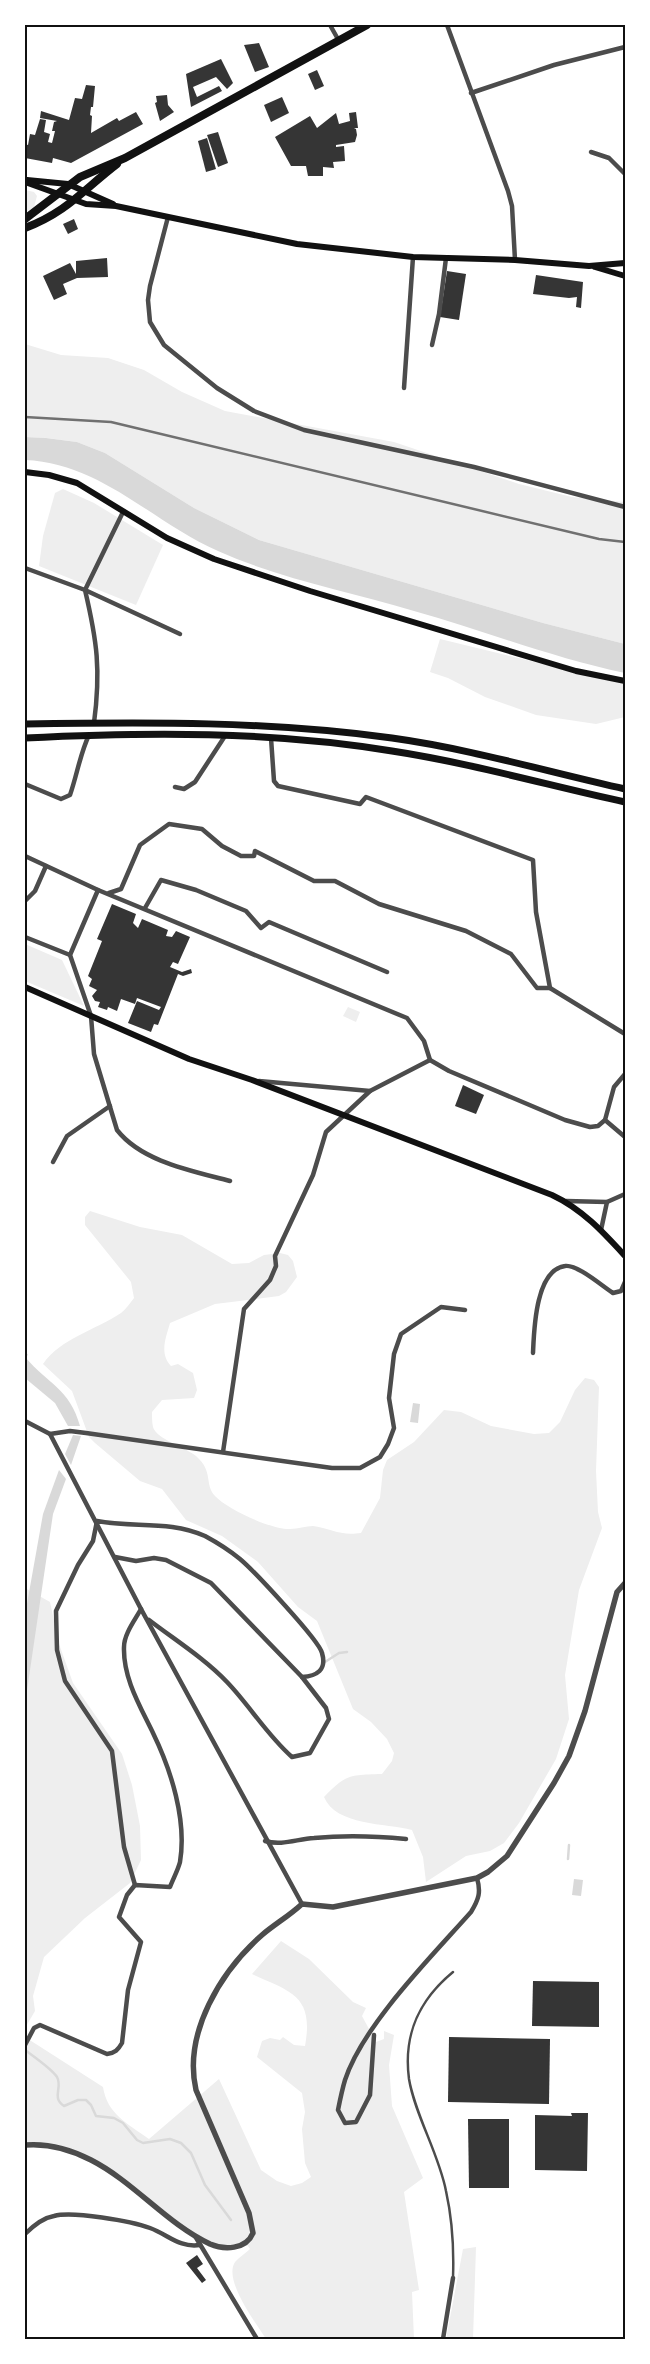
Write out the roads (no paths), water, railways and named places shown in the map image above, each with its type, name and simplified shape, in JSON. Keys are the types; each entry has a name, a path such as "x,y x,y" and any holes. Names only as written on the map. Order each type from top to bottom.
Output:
{"highway":[{"path":"25,219 68,184 96,169 125,158 367,25"},
{"path":"25,228 49,218 66,208 125,158"}],"main road":[{"path":"25,181 68,184 116,206"},
{"path":"25,181 54,196 86,204 116,206 297,244 413,257 515,260 589,266 625,263"},
{"path":"589,266 625,276"},
{"path":"25,472 50,475 77,483 167,538 214,559 310,591 576,671 625,681"},
{"path":"25,724 244,724 337,731 394,739 491,758 625,790"},
{"path":"25,738 89,735 225,736 271,738 391,750 529,778 625,802"},
{"path":"25,987 189,1059 252,1080 565,1201 601,1230 625,1256"}],"street":[{"path":"330,25 339,41"},
{"path":"446,25 508,191 512,206 515,260"},
{"path":"471,93 554,65 625,47"},
{"path":"591,152 610,158 625,174"},
{"path":"168,217 150,286 148,300 150,322 164,345 217,388 254,411 304,430 474,467 625,507"},
{"path":"404,388 413,257"},
{"path":"432,344 442,300 446,258"},
{"path":"94,723 99,671 96,637 85,590 123,512"},
{"path":"25,568 85,590 180,634"},
{"path":"25,784 62,799 70,795 76,779 81,752 89,735"},
{"path":"175,787 184,788 195,782 225,736"},
{"path":"271,738 274,781 278,786 360,804 366,797 533,860 536,912 550,988"},
{"path":"109,893 120,889 140,845 169,824 202,829 222,846 241,856 254,856 255,851 314,881 334,881 379,904 466,931 511,954 538,988 550,988 625,1034"},
{"path":"25,856 98,890 408,1018 424,1041 430,1060 449,1071 565,1120 590,1127 598,1126 605,1120 614,1087 625,1074"},
{"path":"25,900 35,891 46,866"},
{"path":"145,908 160,880 196,890 246,911 261,928 268,922 387,972"},
{"path":"98,890 70,955 91,1016 94,1054 117,1130 137,1148 152,1157 230,1181"},
{"path":"25,937 70,955"},
{"path":"223,1452 244,1309 270,1280 276,1266 275,1256 313,1175 326,1132 370,1091 430,1060"},
{"path":"252,1080 370,1091"},
{"path":"53,1162 67,1136 110,1106"},
{"path":"605,1120 625,1136"},
{"path":"565,1201 607,1202 625,1194"},
{"path":"601,1230 607,1202"},
{"path":"533,1354 535,1312 538,1301 550,1276 558,1269 565,1266 574,1268 612,1293 621,1291 625,1282"},
{"path":"25,1421 50,1434 70,1431 86,1432 332,1468 360,1468 380,1457 388,1444 394,1428 390,1398 394,1354 401,1334 441,1307 465,1310"},
{"path":"50,1434 60,1456 97,1521 141,1609 302,1904"},
{"path":"97,1521 119,1525 144,1524 185,1529 224,1546 254,1572 318,1644 323,1660 319,1672 314,1676 302,1677"},
{"path":"97,1521 93,1540 78,1565 56,1611 58,1650 65,1681 112,1751 124,1847 135,1885"},
{"path":"115,1557 136,1562 154,1558 166,1560 211,1583 302,1677 326,1708 329,1719 310,1753 292,1757 278,1745 242,1699 215,1671 148,1620"},
{"path":"25,2145 50,2145 92,2160 117,2175 194,2234 211,2244 232,2248 249,2240 254,2234 249,2213 196,2090 192,2072 196,2042 203,2020 230,1968 263,1934 287,1918 302,1904 333,1907 478,1878 507,1856 549,1791 568,1756 585,1711 617,1592 625,1583"},
{"path":"25,2045 34,2028 40,2025 107,2054 116,2052 120,2048 128,1990 141,1942 119,1917 126,1895 135,1885 170,1886 180,1863 179,1810 167,1769 154,1735 135,1696 125,1665 125,1640 141,1609"},
{"path":"266,1841 278,1845 288,1841 336,1836 406,1839"},
{"path":"374,2035 370,2095 356,2122 345,2123 338,2110 345,2080 360,2048 382,2016 471,1912 478,1900 481,1889 478,1878"},
{"path":"25,2234 38,2222 56,2215 123,2220 152,2228 188,2247 200,2245"},
{"path":"194,2234 257,2339"},
{"path":"444,2339 453,2278"}],"lane":[{"path":"453,1972 428,1996 413,2025 409,2079 447,2192 454,2259 453,2278"}],"waterway":[{"path":"325,1662 339,1653 347,1652"},
{"path":"568,1859 569,1845"},
{"path":"25,2050 55,2074 59,2085 58,2099 64,2106 78,2100 86,2100 91,2105 96,2116 114,2118 123,2123 137,2140 143,2143 170,2139 181,2143 191,2153 205,2185 231,2220"}],"railway":[{"path":"25,417 111,422 599,539 625,542"}]}
